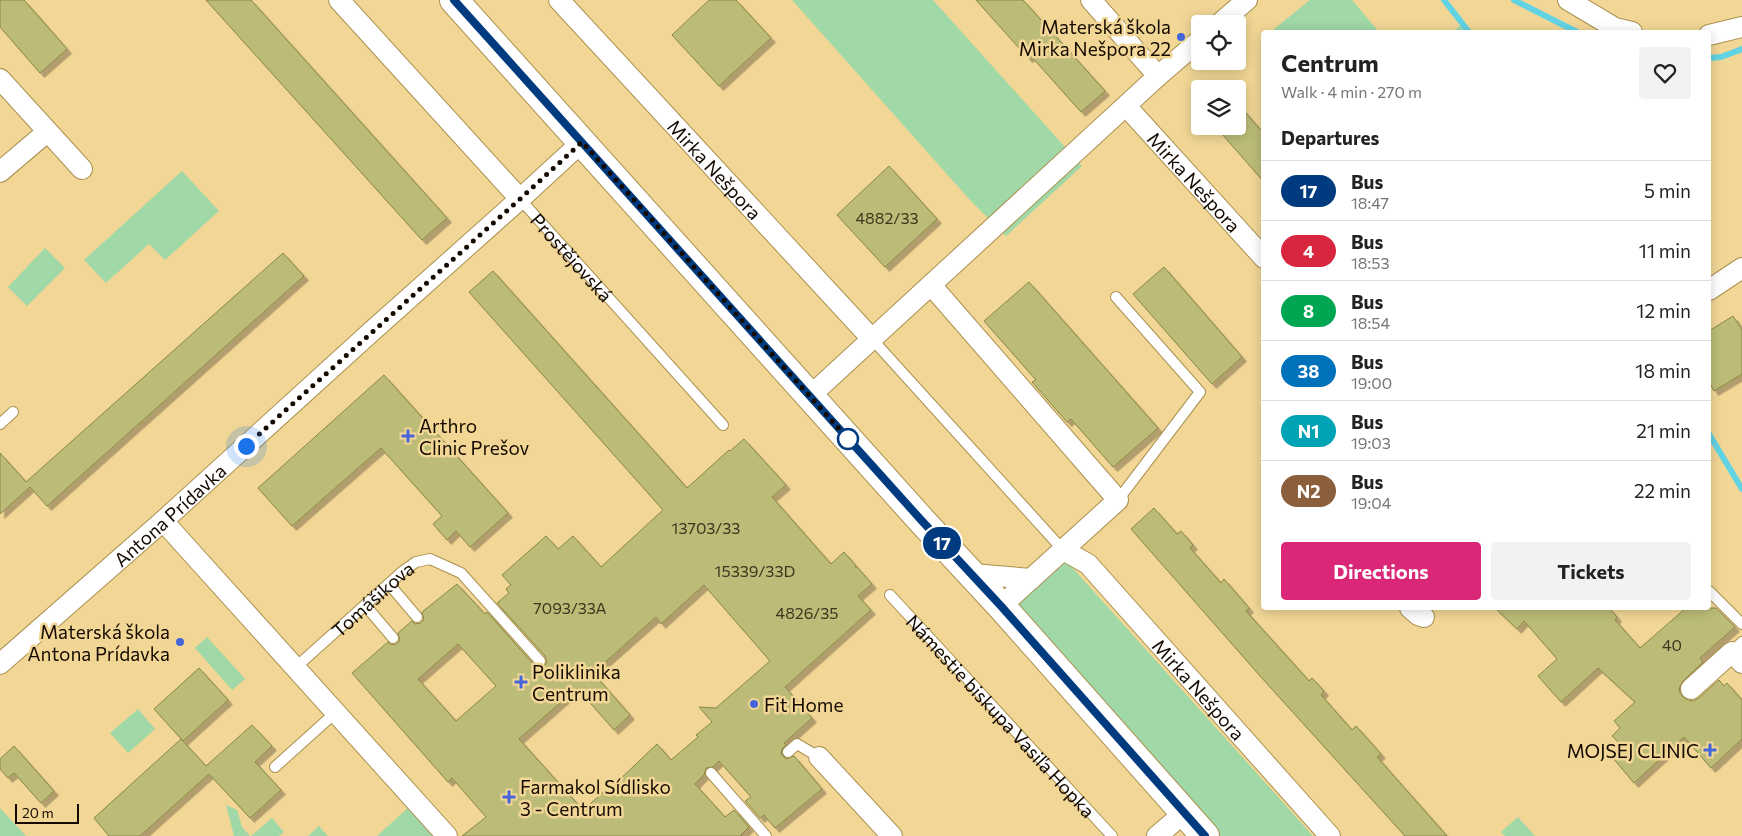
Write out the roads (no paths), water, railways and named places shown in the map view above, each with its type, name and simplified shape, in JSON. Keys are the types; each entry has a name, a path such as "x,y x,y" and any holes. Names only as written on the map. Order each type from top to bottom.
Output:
{"street":[{"name":"Prostějovská","path":"338,0 520,199"},
{"path":"454,0 922,521 1001,606 1205,836"},
{"name":"Mirka Nešpora","path":"559,0 872,338"},
{"path":"1091,0 1158,76"},
{"path":"1568,0 1616,28 1624,30"},
{"path":"1229,15 1245,1"},
{"path":"1711,35 1742,27"},
{"path":"810,396 1191,48"},
{"path":"0,79 82,169"},
{"name":"Mirka Nešpora","path":"1126,106 1261,255"},
{"path":"0,172 47,132"},
{"name":"Antona Prídavka","path":"0,664 163,522 582,142"},
{"path":"1711,289 1742,268"},
{"path":"931,285 1118,500 1001,606"},
{"path":"163,522 447,836"},
{"name":"Mirka Nešpora","path":"1063,550 1088,564 1330,836"},
{"path":"972,574 1031,578"},
{"path":"1691,689 1739,652"},
{"path":"819,756 892,836"},
{"path":"1158,836 1184,813"}],"lane":[{"name":"Prostějovská","path":"520,199 723,425"},
{"path":"1116,296 1200,392 1118,500"},
{"path":"872,338 1063,550"},
{"path":"0,424 13,412"},
{"name":"Tomášikova","path":"294,668 416,562 430,559 461,573 540,661"},
{"path":"389,584 417,617"},
{"path":"1711,593 1742,624"},
{"name":"Námestie biskupa Vasiľa Hopka","path":"890,596 1112,836"},
{"path":"365,605 393,638"},
{"path":"275,767 335,713"},
{"path":"788,752 797,744 819,756"},
{"path":"711,773 766,836"}],"waterway":[{"path":"1444,0 1467,30"},
{"path":"1514,0 1573,30"},
{"path":"1711,58 1721,57 1742,49"},
{"path":"1711,437 1742,489"}],"place":[{"name":"Materská škola Mirka Nešpora 22","path":"1181,37"},
{"name":"Arthro Clinic Prešov","path":"408,436"},
{"name":"Materská škola Antona Prídavka","path":"180,642"},
{"name":"Poliklinika Centrum","path":"521,682"},
{"name":"Fit Home","path":"754,704"},
{"name":"MOJSEJ CLINIC","path":"1710,750"},
{"name":"Farmakol Sídlisko 3 - Centrum","path":"509,797"}]}
